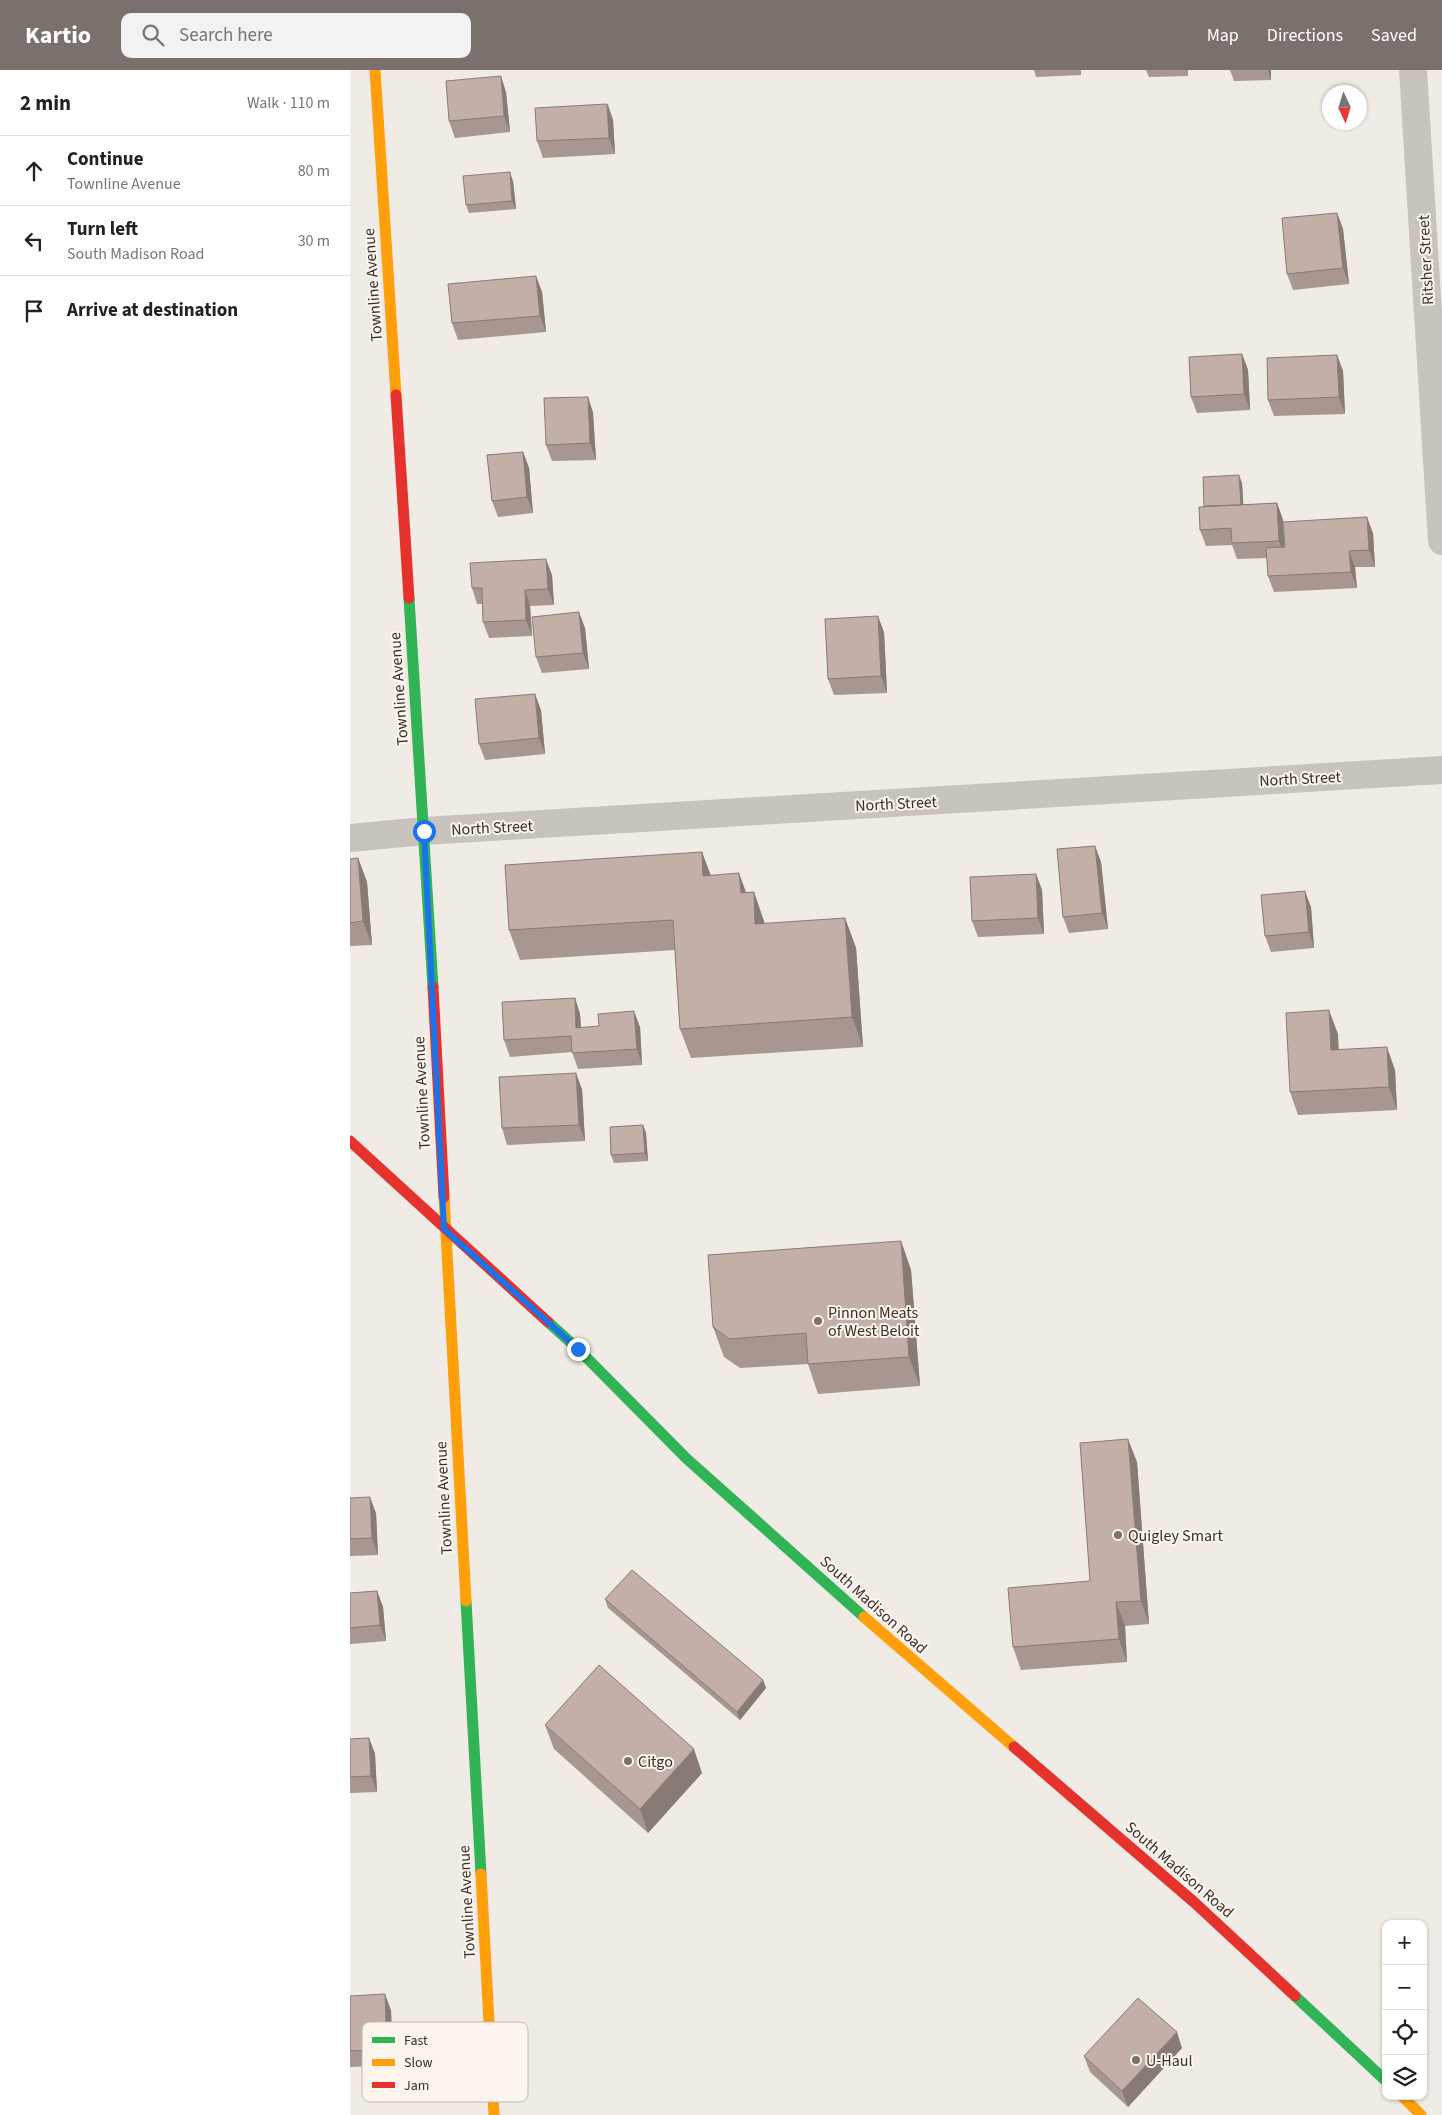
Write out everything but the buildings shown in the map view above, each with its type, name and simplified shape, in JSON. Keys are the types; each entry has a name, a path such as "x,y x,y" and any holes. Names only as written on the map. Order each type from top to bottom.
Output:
{"street":[{"name":"Townline Avenue","path":"375,70 424,831 444,1229 489,2022"},
{"name":"Ritsher Street","path":"1413,70 1442,541"},
{"name":"North Street","path":"350,838 424,831 1442,770"},
{"name":"South Madison Road","path":"350,1141 444,1229 578,1349 687,1459 892,1642 1196,1902 1382,2077"},
{"path":"1406,2100 1422,2115"},
{"name":"Townline Avenue","path":"493,2102 494,2115"}],"traffic: fast":[{"path":"409,598 433,987"},
{"path":"548,1322 578,1349 687,1459 864,1617"},
{"path":"466,1601 481,1874"},
{"path":"1295,1996 1382,2077"}],"traffic: slow":[{"path":"375,70 396,395"},
{"path":"444,1197 466,1601"},
{"path":"864,1617 1014,1747"},
{"path":"481,1874 489,2022"},
{"path":"1406,2100 1421,2115"},
{"path":"493,2102 494,2115"}],"traffic: jam":[{"path":"396,395 409,598"},
{"path":"433,987 444,1197"},
{"path":"350,1141 548,1322"},
{"path":"1014,1747 1195,1903 1295,1996"}],"place":[{"name":"Pinnon Meats of West Beloit","path":"818,1321"},
{"name":"Quigley Smart","path":"1118,1535"},
{"name":"Citgo","path":"628,1761"},
{"name":"U-Haul","path":"1136,2060"}],"route":[{"path":"424,831 444,1229 578,1349"}]}
